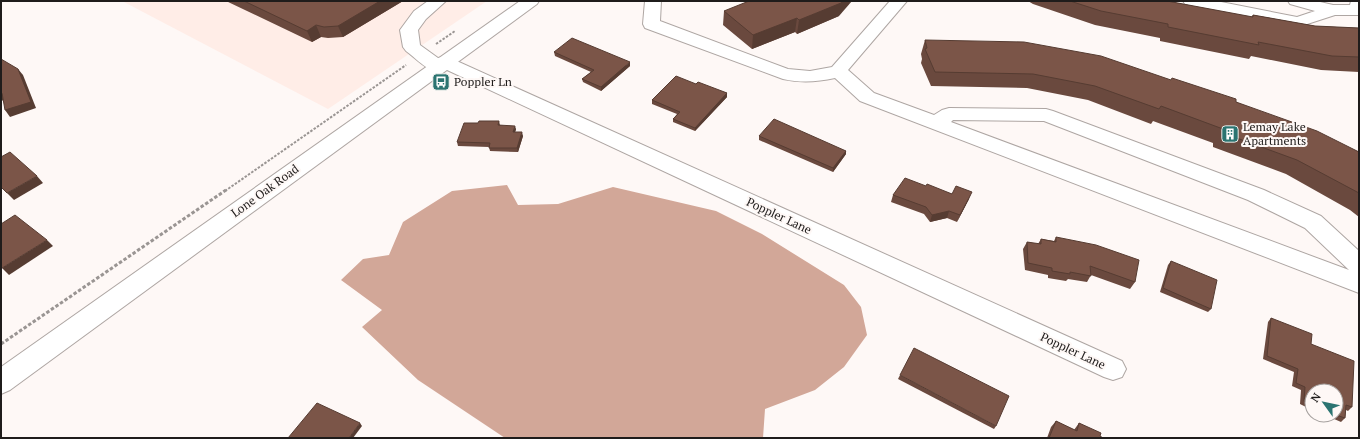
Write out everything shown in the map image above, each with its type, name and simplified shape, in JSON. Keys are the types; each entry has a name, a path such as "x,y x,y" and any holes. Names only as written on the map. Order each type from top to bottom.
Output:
{"street":[{"path":"435,61 412,47 408,30 420,15 438,1"},
{"name":"Lone Oak Road","path":"1,382 435,61 530,1"},
{"path":"653,1 651,24 788,75 803,77 825,75 838,71 899,1"},
{"path":"1191,1 1298,22 1333,10"},
{"path":"1296,1 1333,10 1358,10 1359,1"},
{"name":"Poppler Lane","path":"435,61 1113,369"},
{"path":"838,71 867,97 1359,284"},
{"path":"936,123 949,114 1046,115 1256,196 1313,222 1359,266"}],"path":[{"path":"1,344 343,110 435,61 460,28"}],"shaded area":[{"path":"122,1 487,1 328,109"},
{"path":"507,185 518,205 558,204 613,187 716,211 762,234 844,285 861,307 867,335 844,367 815,390 765,409 763,438 505,438 418,380 362,327 382,310 341,280 363,259 389,255 403,222 452,191"}],"building":[{"path":"244,1 380,1 338,26 324,27 316,25 307,31"},
{"path":"749,1 843,1 799,20 797,18 753,35 724,11"},
{"path":"1070,1 1167,1 1253,17 1253,15 1315,26 1359,28 1359,57 1332,56 1258,42 1259,45 1168,27 1168,24 1101,11"},
{"path":"572,38 630,62 601,87 582,79 594,70 554,52"},
{"path":"925,40 1024,42 1101,56 1171,80 1172,78 1236,99 1236,102 1317,131 1359,152 1359,193 1297,160 1223,133 1223,129 1161,106 1159,109 1095,86 1033,74 935,72 925,49 927,48"},
{"path":"1,59 18,69 31,102 5,110 1,93"},
{"path":"676,76 696,84 698,82 727,93 695,128 673,119 680,112 652,100"},
{"path":"774,119 846,151 833,168 759,136"},
{"path":"479,121 499,121 498,125 515,126 513,132 522,132 517,148 489,148 490,143 457,142 464,123 478,123"},
{"path":"10,152 37,176 7,193 1,187 1,157"},
{"path":"905,178 926,186 927,184 952,194 956,186 972,192 960,215 949,211 932,215 926,207 893,195"},
{"path":"15,215 47,240 2,268 1,224"},
{"path":"1056,237 1096,245 1139,260 1135,282 1090,266 1091,276 1070,272 1070,274 1052,271 1052,268 1028,263 1027,242 1041,244 1041,239 1056,242"},
{"path":"1171,261 1217,280 1211,309 1163,288"},
{"path":"1271,318 1312,334 1311,344 1354,361 1352,407 1346,405 1345,418 1344,383 1304,383 1304,387 1296,383 1298,369 1267,356"},
{"path":"914,348 1009,396 996,426 900,375"},
{"path":"317,403 360,423 349,438 288,438"},
{"path":"1056,421 1077,431 1079,423 1101,433 1100,436 1103,438 1049,438"}],"place":[{"name":"Poppler Ln","path":"441,82"},
{"name":"Lemay Lake Apartments","path":"1230,134"}]}
